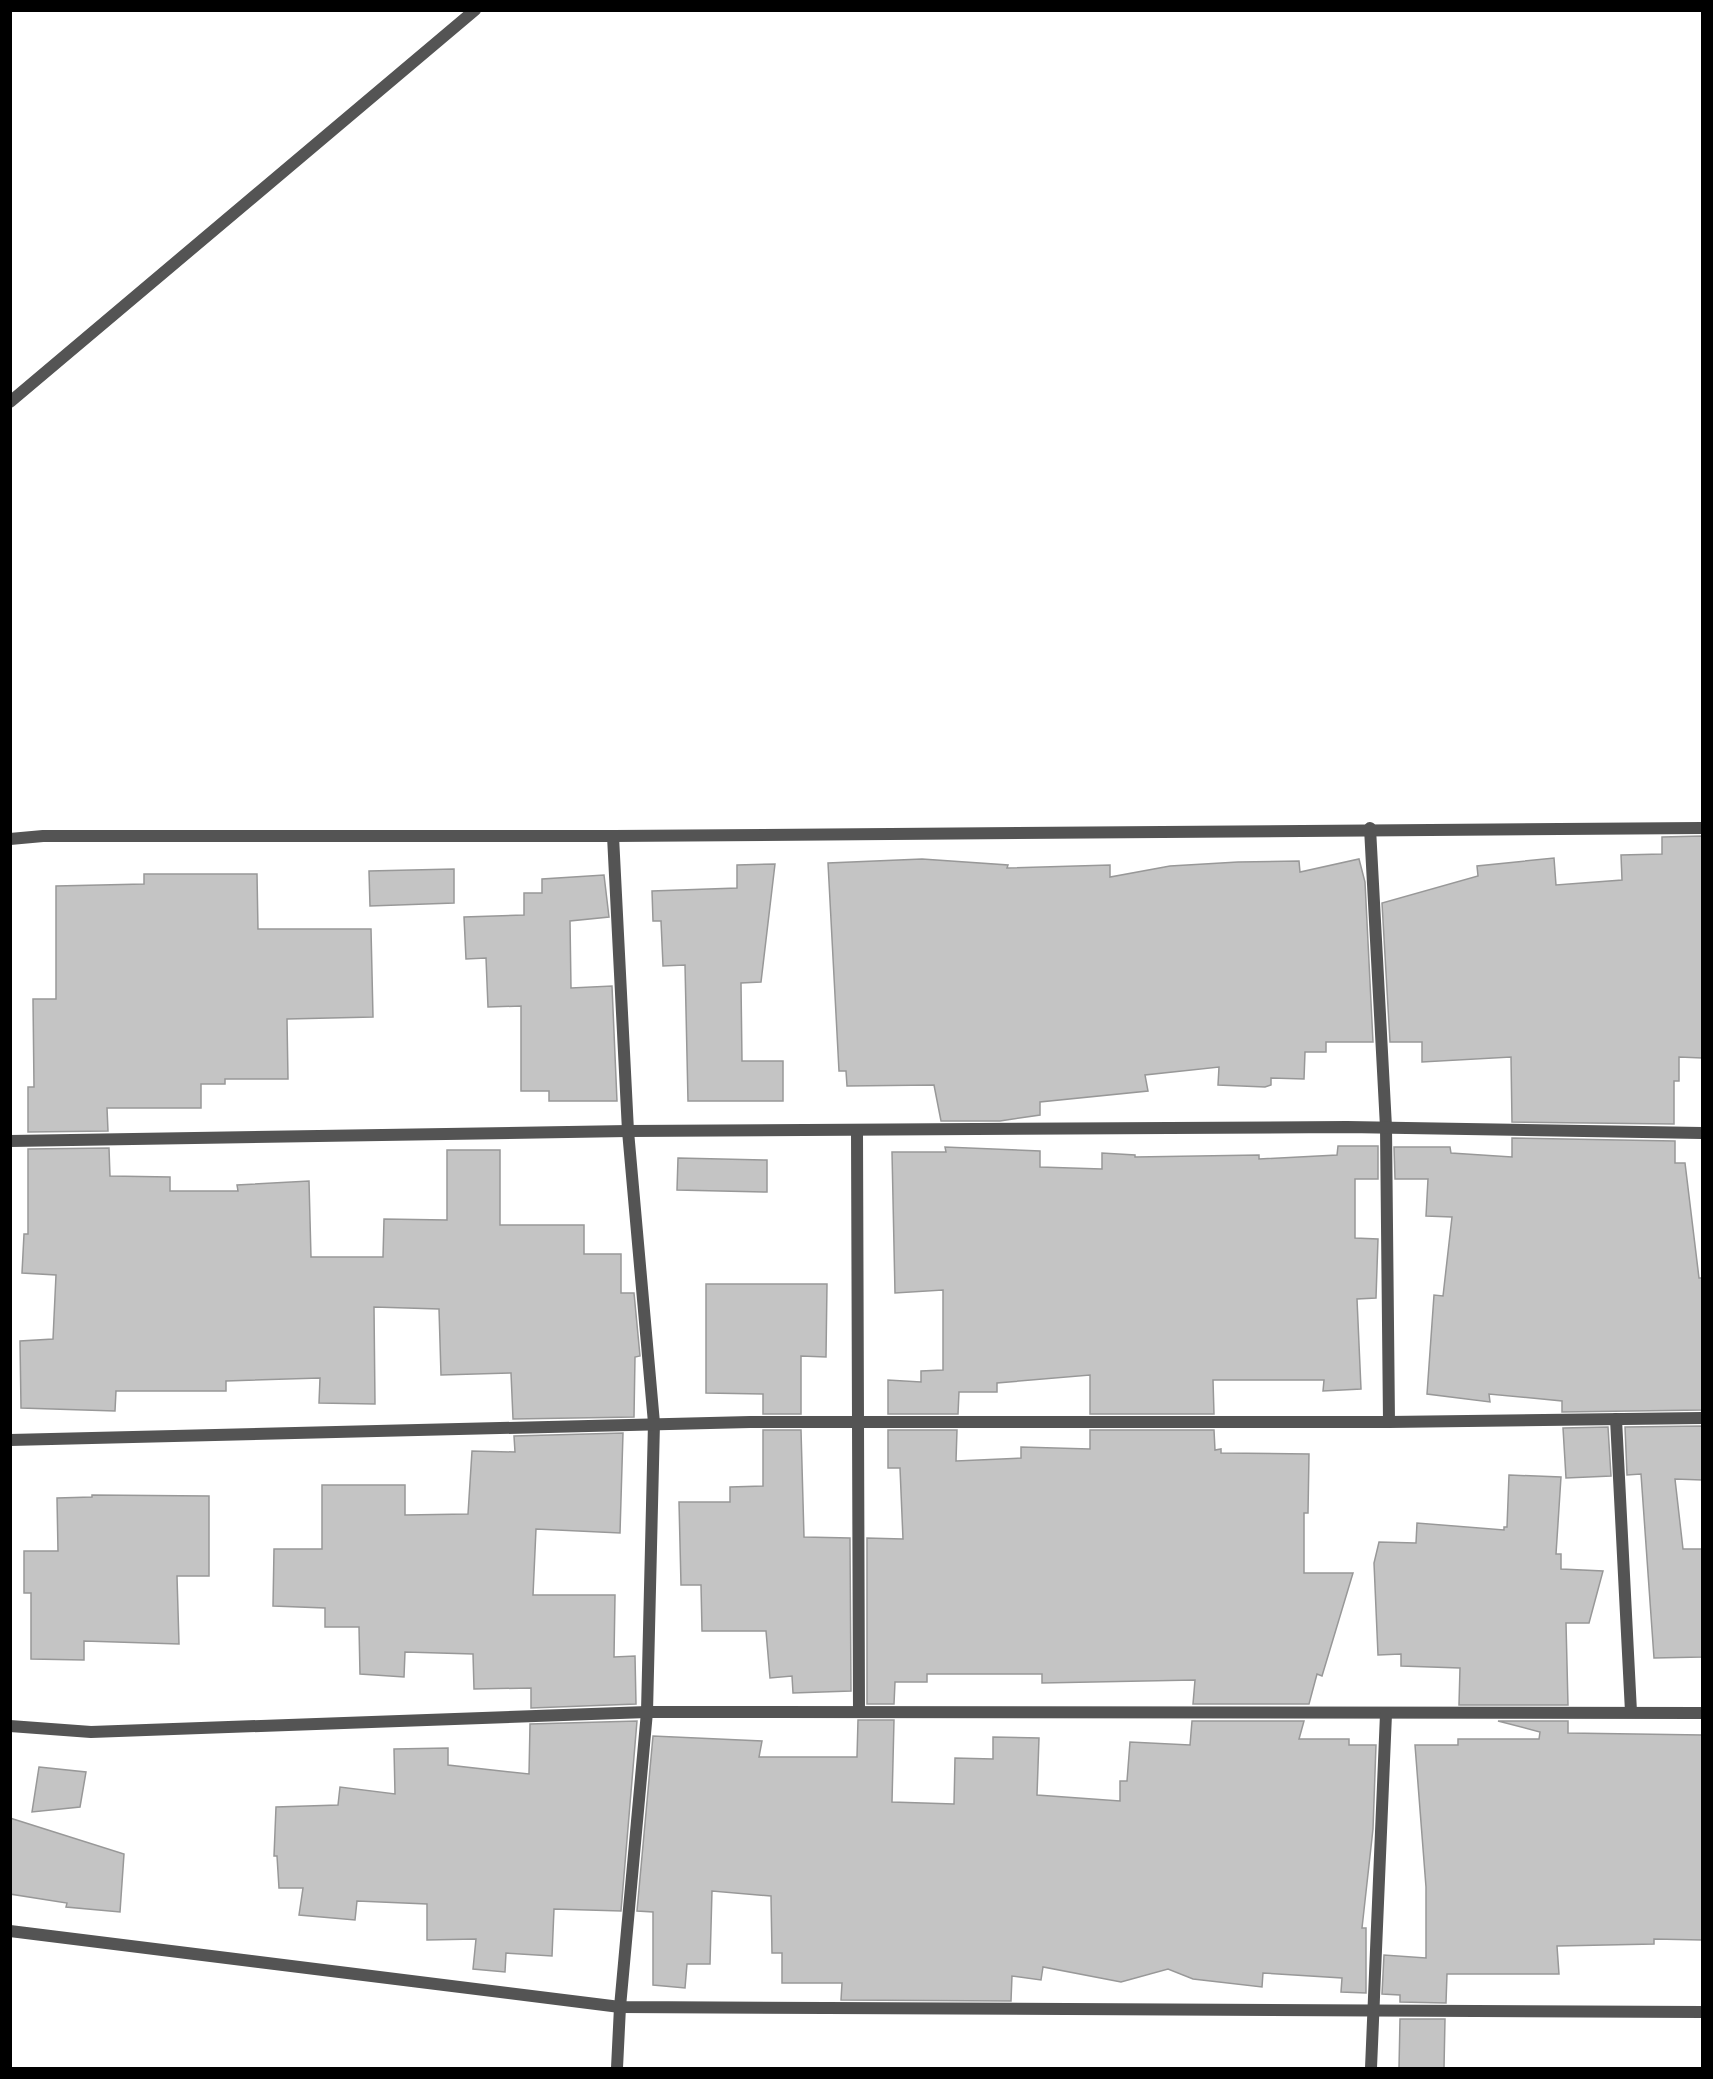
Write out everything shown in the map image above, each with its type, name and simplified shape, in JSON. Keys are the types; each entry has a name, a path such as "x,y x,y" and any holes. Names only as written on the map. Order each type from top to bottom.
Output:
{"street":[{"path":"10,402 476,10"},
{"path":"1370,828 1386,1127 1389,1422"},
{"path":"10,839 42,836 613,836 1370,828 1702,828"},
{"path":"613,836 628,1131 654,1423 647,1712 620,2007 617,2068"},
{"path":"10,1141 628,1131 1386,1127 1702,1133"},
{"path":"857,1131 859,1711"},
{"path":"1616,1419 1631,1712"},
{"path":"10,1440 654,1423 1389,1422 1702,1419"},
{"path":"10,1726 91,1732 647,1712 1702,1713"},
{"path":"1371,2068 1386,1714"},
{"path":"10,1931 620,2007 1702,2012"}],"building":[{"path":"1702,836 1702,1058 1679,1057 1679,1081 1674,1081 1674,1124 1512,1122 1511,1057 1422,1062 1422,1042 1390,1042 1382,903 1478,876 1477,866 1554,858 1556,885 1622,880 1621,855 1662,854 1662,837"},
{"path":"922,859 1008,865 1007,868 1110,865 1110,877 1170,866 1238,862 1299,861 1300,872 1359,859 1365,882 1373,1042 1326,1042 1326,1052 1305,1052 1304,1079 1271,1078 1271,1085 1265,1087 1218,1085 1219,1067 1145,1075 1148,1091 1040,1102 1040,1115 1000,1121 941,1121 934,1085 847,1086 846,1071 839,1071 828,863"},
{"path":"775,864 761,982 741,983 742,1061 783,1061 783,1101 688,1101 685,965 663,966 661,921 653,921 652,891 737,888 737,865"},
{"path":"454,869 454,903 370,906 369,871"},
{"path":"144,874 257,874 258,929 371,929 373,1017 287,1019 288,1079 225,1079 225,1084 201,1084 201,1108 107,1108 108,1131 28,1132 28,1087 34,1087 33,999 56,999 56,886 144,884"},
{"path":"604,875 609,917 570,921 571,988 612,986 617,1101 549,1101 549,1091 521,1091 521,1006 488,1007 486,958 466,959 464,917 524,915 524,893 542,893 542,879"},
{"path":"1512,1138 1675,1141 1675,1163 1685,1163 1699,1278 1702,1278 1702,1410 1562,1412 1562,1401 1489,1394 1490,1402 1427,1394 1434,1295 1443,1296 1452,1217 1426,1216 1428,1179 1395,1179 1394,1147 1450,1147 1451,1153 1512,1157"},
{"path":"1338,1146 1378,1146 1378,1179 1355,1179 1355,1238 1378,1239 1376,1298 1357,1299 1361,1389 1323,1391 1324,1380 1213,1380 1214,1414 1090,1414 1090,1375 997,1383 997,1392 959,1392 958,1414 888,1414 888,1380 921,1382 921,1371 943,1370 943,1290 895,1293 892,1152 946,1152 945,1147 1040,1151 1040,1167 1102,1169 1102,1153 1135,1155 1135,1157 1259,1155 1259,1159 1337,1155"},
{"path":"109,1148 110,1176 170,1177 170,1191 238,1191 237,1185 309,1181 311,1257 383,1257 384,1219 447,1220 447,1150 500,1150 500,1225 584,1225 584,1254 621,1254 621,1293 634,1293 640,1356 635,1357 634,1417 513,1419 511,1373 441,1375 439,1309 374,1307 375,1404 319,1403 320,1378 226,1381 226,1391 116,1391 115,1411 21,1408 20,1341 53,1339 56,1275 22,1273 24,1234 28,1234 28,1149"},
{"path":"678,1158 767,1160 767,1192 677,1190"},
{"path":"706,1284 827,1284 826,1357 801,1356 801,1414 763,1414 763,1394 706,1393"},
{"path":"1702,1426 1702,1480 1675,1479 1683,1549 1702,1549 1702,1657 1654,1658 1641,1474 1627,1475 1625,1427"},
{"path":"1608,1427 1611,1476 1566,1478 1563,1428"},
{"path":"763,1430 801,1430 804,1537 850,1538 851,1691 793,1693 792,1676 770,1678 766,1631 702,1631 701,1585 681,1585 679,1502 730,1502 730,1487 763,1486"},
{"path":"888,1430 957,1430 956,1461 1021,1458 1021,1447 1090,1449 1090,1430 1214,1430 1215,1450 1221,1449 1221,1453 1309,1454 1308,1513 1304,1513 1304,1573 1353,1573 1322,1676 1317,1674 1309,1704 1193,1704 1195,1680 1042,1683 1042,1674 927,1674 927,1682 895,1682 894,1704 867,1704 867,1538 903,1539 900,1468 888,1468"},
{"path":"623,1433 620,1533 536,1529 533,1595 615,1595 614,1657 635,1656 636,1704 531,1708 531,1688 474,1689 473,1654 405,1652 404,1677 360,1674 359,1627 325,1627 325,1608 273,1606 274,1549 322,1549 322,1485 405,1485 405,1515 468,1514 472,1451 515,1452 514,1436"},
{"path":"1509,1475 1561,1477 1556,1554 1561,1554 1561,1569 1603,1571 1589,1623 1566,1623 1568,1705 1459,1705 1460,1668 1401,1666 1401,1654 1378,1655 1374,1563 1379,1542 1416,1543 1417,1523 1504,1530 1504,1527 1507,1527"},
{"path":"92,1495 209,1496 209,1576 177,1576 179,1644 84,1641 84,1660 31,1659 31,1593 24,1593 24,1551 58,1551 57,1498 92,1497"},
{"path":"858,1720 894,1720 892,1802 954,1804 955,1758 993,1759 993,1737 1039,1738 1037,1795 1120,1801 1120,1781 1127,1781 1130,1742 1190,1745 1192,1721 1304,1721 1299,1739 1349,1739 1349,1745 1376,1745 1373,1829 1362,1928 1366,1928 1366,1993 1341,1992 1342,1978 1263,1973 1262,1987 1193,1979 1168,1969 1121,1982 1043,1967 1041,1980 1012,1976 1011,2001 841,2000 842,1983 782,1983 782,1953 772,1953 771,1896 712,1891 710,1964 687,1964 685,1988 653,1985 653,1912 637,1911 653,1736 762,1741 759,1757 857,1757"},
{"path":"637,1721 621,1911 554,1909 552,1956 506,1953 505,1972 473,1969 476,1939 427,1940 427,1904 357,1901 355,1920 299,1915 303,1888 279,1888 277,1856 274,1856 276,1807 338,1805 340,1787 395,1794 394,1749 448,1748 448,1765 529,1774 530,1724"},
{"path":"1498,1721 1568,1721 1568,1733 1702,1735 1702,1940 1654,1939 1654,1944 1557,1946 1559,1974 1447,1974 1446,2003 1400,2002 1400,1995 1382,1994 1384,1955 1426,1958 1426,1887 1415,1745 1458,1745 1458,1739 1539,1739 1540,1732"},
{"path":"39,1767 86,1772 80,1807 32,1812"},
{"path":"10,1818 124,1854 120,1912 66,1907 67,1903 10,1894"},
{"path":"1400,2019 1445,2019 1444,2068 1399,2068"}]}
